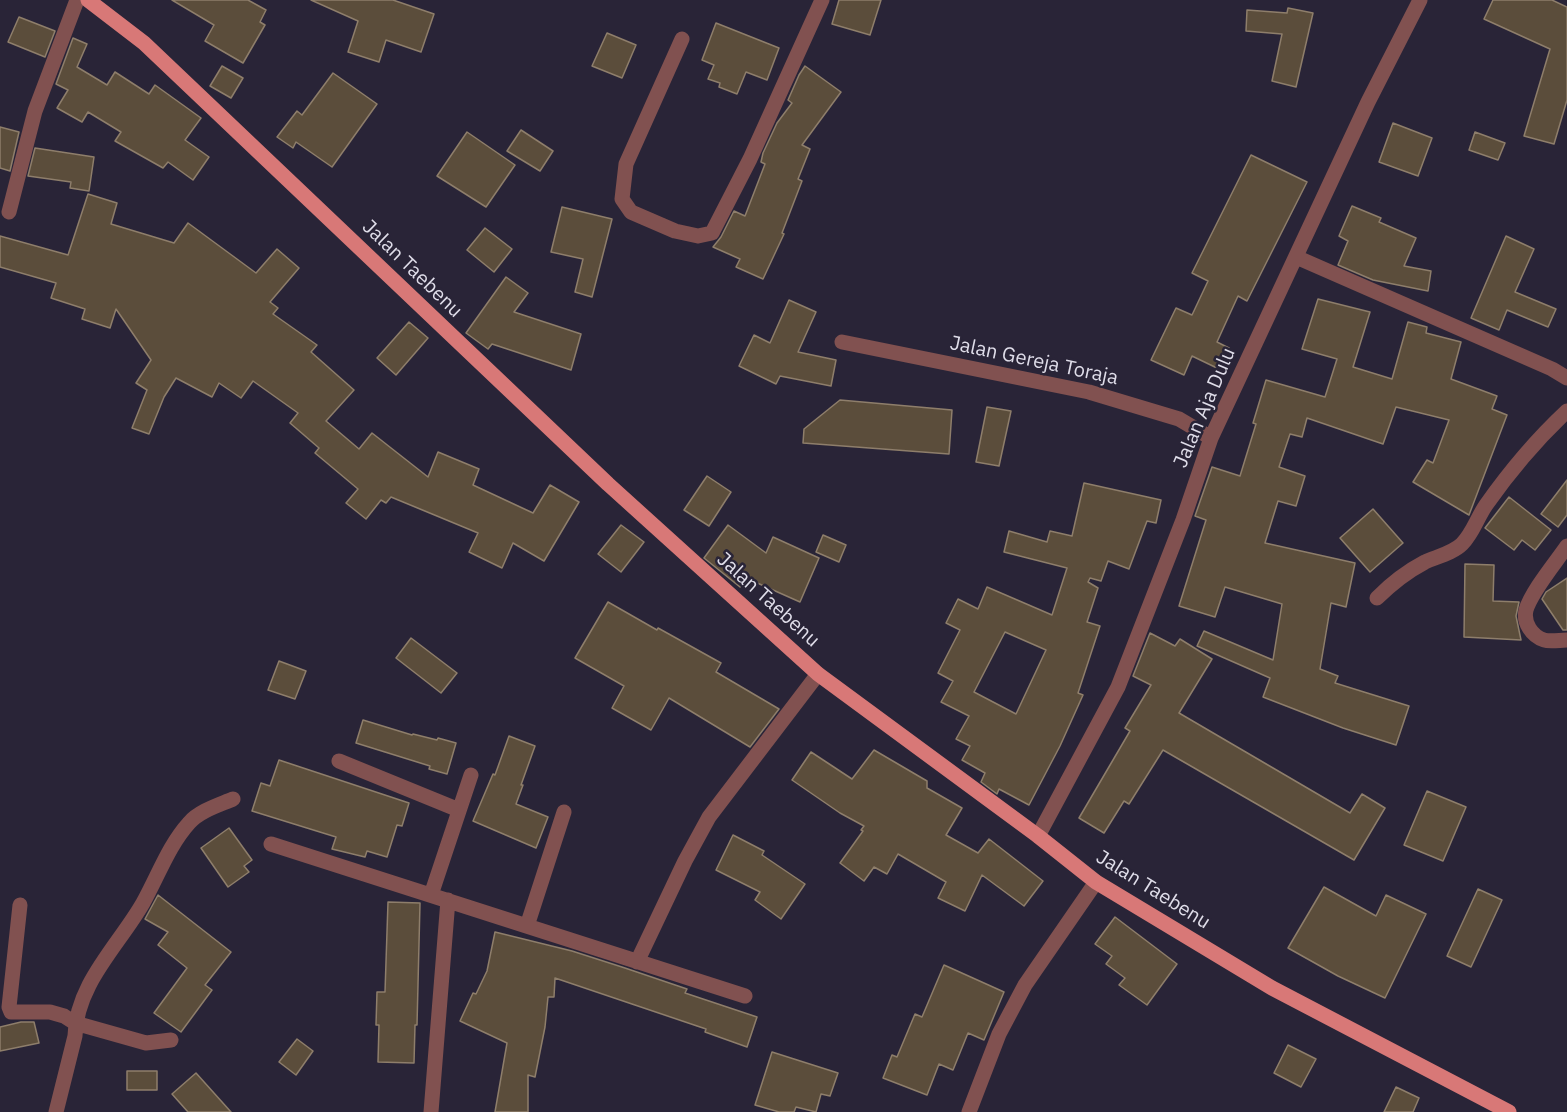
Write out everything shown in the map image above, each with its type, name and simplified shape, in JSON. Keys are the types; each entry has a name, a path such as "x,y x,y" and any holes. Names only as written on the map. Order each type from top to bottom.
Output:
{"main road":[{"name":"Jalan Taebenu","path":"88,0 144,43 608,484 818,674 1038,836 1096,882 1272,988 1509,1112"}],"street":[{"path":"9,212 35,111 77,0"},
{"path":"682,39 626,164 622,199 632,212 675,231 698,236 712,232 750,159 822,0"},
{"name":"Jalan Aja Dulu","path":"1038,836 1118,687 1184,520 1211,438 1368,102 1420,0"},
{"path":"1296,257 1552,369 1567,378"},
{"name":"Jalan Gereja Toraja","path":"842,342 1089,392 1179,419 1211,438"},
{"path":"1377,598 1395,580 1424,562 1460,547 1504,481 1539,437 1567,411"},
{"path":"1567,546 1534,595 1526,610 1526,620 1529,630 1545,640 1567,640"},
{"path":"637,962 685,861 709,817 818,674"},
{"path":"339,761 459,810"},
{"path":"432,895 471,775"},
{"path":"56,1112 75,1036 75,1023 98,969 142,904 188,823 195,817 233,799"},
{"path":"527,926 564,812"},
{"path":"271,844 745,996"},
{"path":"969,1112 999,1034 1025,985 1096,882"},
{"path":"431,1112 448,900"},
{"path":"20,905 9,1007 11,1012 50,1012 64,1016 75,1023 146,1043 171,1040"}],"building":[{"path":"172,0 248,0 266,10 260,22 265,25 243,63 205,41 214,25"},
{"path":"311,0 393,0 434,14 421,52 386,40 379,62 348,52 358,21"},
{"path":"839,0 881,0 870,35 832,24"},
{"path":"1493,0 1552,0 1567,7 1567,100 1554,144 1524,136 1550,49 1484,19"},
{"path":"1288,8 1313,13 1296,87 1272,81 1282,34 1246,31 1247,10 1287,13"},
{"path":"19,17 55,31 45,57 8,42"},
{"path":"716,23 779,48 767,80 746,72 737,94 719,87 720,83 708,79 714,65 702,60"},
{"path":"607,33 636,45 622,78 592,66"},
{"path":"73,38 87,44 77,67 107,85 115,72 149,94 155,85 201,118 185,140 209,157 193,180 168,162 163,168 115,141 121,132 88,112 82,122 57,108 68,90 56,84"},
{"path":"222,66 243,78 231,98 210,86"},
{"path":"805,66 841,92 802,145 810,149 798,179 802,181 782,233 784,234 763,279 736,267 740,259 713,247 721,237 734,211 745,216 765,164 761,162 763,153 777,123 792,103 788,100"},
{"path":"333,73 377,104 332,167 296,142 293,148 277,137 297,111 302,115"},
{"path":"1393,123 1432,138 1418,176 1379,162"},
{"path":"0,127 19,132 10,171 0,168"},
{"path":"521,130 553,151 540,171 507,151"},
{"path":"467,132 515,165 486,207 437,176"},
{"path":"1475,132 1505,143 1498,160 1469,150"},
{"path":"35,148 94,157 89,191 70,188 71,182 28,176"},
{"path":"1251,155 1307,182 1247,301 1238,296 1217,342 1229,348 1219,369 1192,356 1184,375 1151,360 1176,308 1192,315 1208,281 1192,273"},
{"path":"88,194 117,203 111,224 174,243 188,223 256,273 277,249 299,268 270,302 278,308 273,314 317,345 311,352 354,390 326,421 359,449 372,433 428,477 438,452 479,469 473,485 533,513 550,485 579,502 544,561 513,543 502,568 469,552 478,533 391,497 386,503 381,500 366,519 346,503 358,489 315,453 319,448 290,423 298,413 253,381 241,398 219,383 212,397 176,378 164,397 149,434 132,428 147,390 136,383 151,360 116,309 110,328 82,319 85,309 51,298 56,283 0,267 0,236 68,255"},
{"path":"1352,206 1381,218 1379,222 1416,238 1404,266 1431,271 1428,291 1373,280 1338,265 1348,241 1339,236"},
{"path":"562,207 612,219 592,297 575,292 583,259 551,252"},
{"path":"485,228 512,249 494,272 467,250"},
{"path":"1506,236 1534,249 1515,292 1556,309 1548,327 1507,310 1499,330 1471,318"},
{"path":"506,277 528,293 514,312 581,334 571,370 492,344 488,349 466,333"},
{"path":"1318,299 1370,312 1353,367 1392,379 1408,322 1427,327 1426,333 1461,342 1451,379 1497,396 1492,409 1507,415 1469,515 1413,482 1427,460 1433,463 1449,420 1396,407 1383,444 1307,418 1302,437 1290,434 1279,467 1305,476 1296,506 1278,501 1265,543 1355,563 1346,607 1331,603 1320,669 1338,676 1335,683 1409,706 1396,745 1343,728 1263,697 1270,678 1197,646 1204,631 1273,660 1282,604 1225,587 1215,617 1179,606 1206,520 1195,516 1212,467 1240,476 1256,424 1253,423 1266,380 1325,397 1337,359 1302,349"},
{"path":"789,300 816,312 798,352 836,360 831,386 780,376 776,384 739,366 754,335 770,343"},
{"path":"409,322 428,338 396,375 377,358"},
{"path":"840,400 952,410 949,454 803,443 804,429"},
{"path":"987,407 1011,411 999,466 976,462"},
{"path":"707,476 731,492 709,526 684,510"},
{"path":"1567,480 1567,515 1558,527 1541,514"},
{"path":"1084,483 1161,500 1156,523 1147,521 1129,569 1108,561 1101,581 1090,578 1088,582 1098,588 1087,622 1100,626 1078,693 1083,695 1060,746 1029,805 999,789 997,794 981,782 985,773 962,760 970,746 956,739 969,716 941,702 953,681 938,673 960,630 946,623 958,599 978,609 987,587 1052,615 1067,568 1004,552 1009,531 1047,542 1050,531 1072,536","holes":["1005,632 1046,650 1016,714 974,692"]},
{"path":"1509,497 1551,530 1535,550 1522,540 1514,550 1485,528"},
{"path":"1373,509 1403,543 1370,572 1340,538"},
{"path":"621,525 644,542 621,572 598,554"},
{"path":"728,525 766,553 773,537 819,558 800,602 746,578 740,587 704,558"},
{"path":"823,535 846,545 839,562 816,552"},
{"path":"1465,564 1494,565 1493,601 1519,602 1516,616 1521,640 1464,637"},
{"path":"1567,578 1567,630 1563,630 1542,599 1546,592"},
{"path":"608,602 721,663 716,672 779,709 750,747 669,698 651,730 612,708 624,686 575,658"},
{"path":"1150,633 1175,646 1180,639 1212,659 1179,713 1350,813 1362,794 1385,808 1354,860 1163,750 1129,804 1124,801 1104,833 1079,818 1130,731 1125,728 1151,685 1133,676"},
{"path":"411,638 457,673 441,693 396,658"},
{"path":"279,661 306,671 295,699 268,690"},
{"path":"363,720 412,735 456,743 447,774 429,769 430,766 356,743"},
{"path":"509,736 535,746 516,804 548,817 536,848 473,821 493,774 495,775"},
{"path":"874,750 927,781 927,788 962,808 946,835 978,853 989,839 1043,881 1024,906 982,875 965,911 938,898 946,882 898,854 887,874 874,867 864,881 840,863 863,831 861,830 864,826 840,813 792,780 811,752 852,779"},
{"path":"279,760 409,803 402,826 397,825 387,857 367,851 365,857 332,849 336,837 252,811 261,783 270,786"},
{"path":"1427,791 1466,807 1443,861 1404,845"},
{"path":"229,828 252,860 244,866 249,872 228,887 201,848"},
{"path":"733,835 764,851 762,855 805,884 781,919 755,900 760,892 716,870"},
{"path":"1324,887 1376,916 1386,895 1426,914 1385,998 1338,976 1288,948"},
{"path":"1478,889 1502,900 1471,967 1447,956"},
{"path":"158,895 231,952 205,985 212,990 181,1032 154,1013 187,968 158,945 168,932 145,919"},
{"path":"388,902 420,903 414,1063 378,1062 377,992 385,992"},
{"path":"1115,917 1177,964 1147,1005 1119,985 1125,978 1106,964 1112,956 1095,944"},
{"path":"495,932 572,951 625,968 687,989 685,993 757,1017 747,1047 705,1032 706,1029 555,978 554,997 548,997 545,1027 535,1077 528,1075 528,1112 495,1112 507,1043 460,1021 473,993 476,994 487,971"},
{"path":"944,965 1004,992 984,1040 968,1033 953,1070 939,1064 927,1095 883,1078 892,1055 897,1057 915,1014 922,1017"},
{"path":"21,1022 34,1022 39,1043 0,1051 0,1027"},
{"path":"297,1039 313,1051 296,1075 279,1062"},
{"path":"1288,1045 1316,1059 1301,1087 1274,1073"},
{"path":"772,1052 838,1073 830,1096 821,1094 816,1112 796,1107 794,1112 779,1112 755,1105"},
{"path":"127,1071 157,1071 157,1090 127,1090"},
{"path":"196,1073 231,1112 188,1112 172,1094"},
{"path":"1396,1087 1419,1098 1413,1112 1384,1112"}]}
